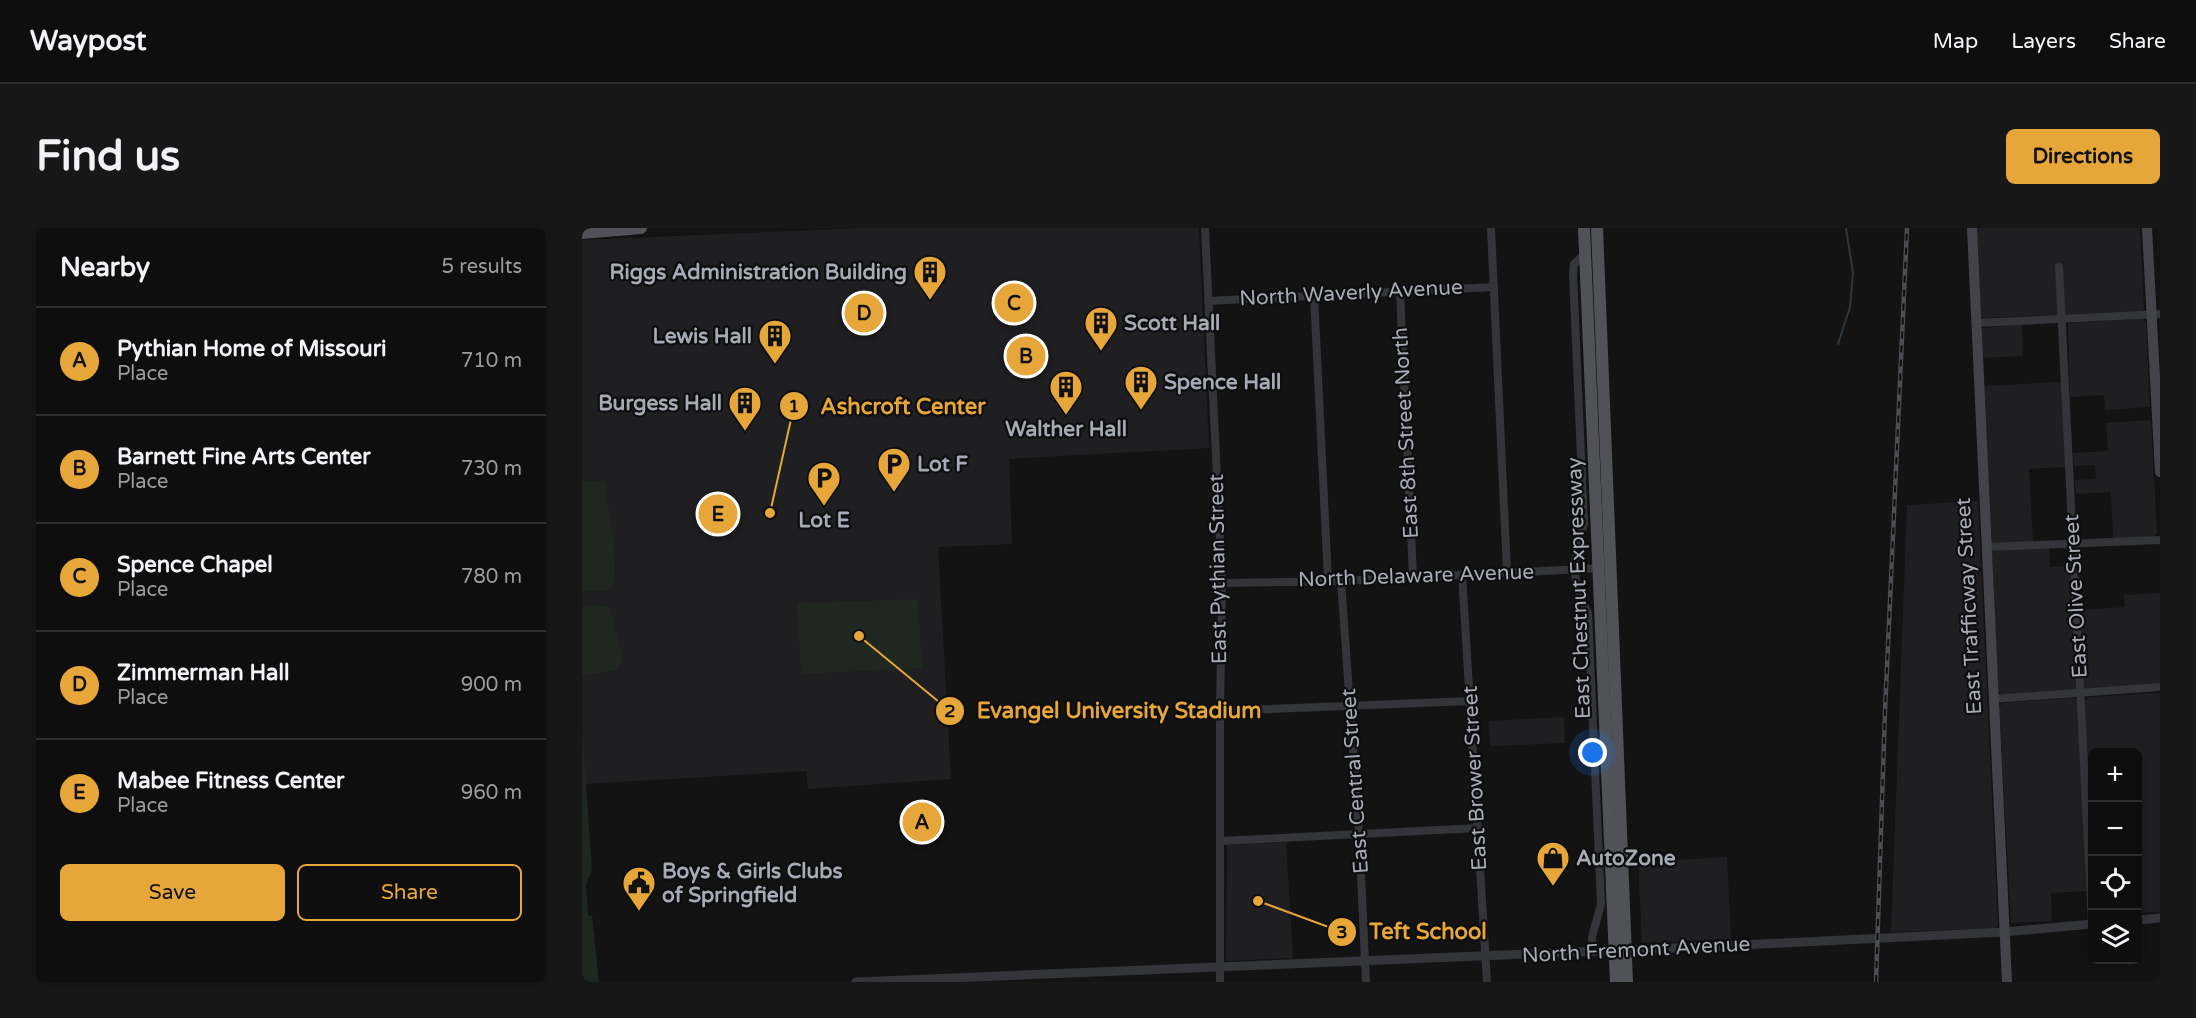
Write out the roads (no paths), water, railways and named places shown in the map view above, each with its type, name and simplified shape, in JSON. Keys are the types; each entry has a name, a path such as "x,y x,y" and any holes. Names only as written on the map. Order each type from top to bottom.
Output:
{"main road":[{"path":"582,233 641,228"},
{"name":"East Chestnut Expressway","path":"1597,228 1603,568"},
{"path":"1600,329 1605,303 1602,228"},
{"name":"East Trafficway Street","path":"1972,228 2007,982"},
{"path":"2147,228 2156,314 2160,471"},
{"name":"East Chestnut Expressway","path":"1583,232 1603,568 1620,950 1616,982"},
{"name":"East Chestnut Expressway","path":"1620,950 1628,982"}],"street":[{"name":"East Pythian Street","path":"1205,228 1222,583 1220,982"},
{"path":"1491,228 1507,572"},
{"path":"1585,254 1574,264 1573,274 1584,524 1575,552 1575,569 1576,590 1588,613 1589,625 1601,904 1592,937 1593,952"},
{"name":"East Olive Street","path":"2059,267 2091,910"},
{"name":"North Waverly Avenue","path":"1208,301 1494,286"},
{"name":"East 8th Street North","path":"1400,291 1413,576"},
{"path":"1314,295 1328,580"},
{"path":"1976,322 2156,314"},
{"path":"1986,547 2160,540"},
{"name":"North Delaware Avenue","path":"1222,583 1341,581 1603,568"},
{"name":"East Brower Street","path":"1462,574 1487,982"},
{"name":"East Central Street","path":"1341,581 1359,833 1366,982"},
{"path":"1993,699 2160,687"},
{"path":"1220,711 1471,701"},
{"path":"1220,841 1479,828"},
{"path":"2142,920 2160,918"},
{"name":"North Fremont Avenue","path":"856,982 977,979 1365,960 1593,952 2004,932 2088,924"},
{"path":"1100,972 1100,982"}],"waterway":[{"path":"1838,344 1850,307 1853,273 1846,228"}],"railway":[{"path":"1876,982 1885,711 1907,228"}],"place":[{"name":"Riggs Administration Building","path":"930,301"},
{"name":"Spence Chapel","path":"1014,303"},
{"name":"Zimmerman Hall","path":"864,313"},
{"name":"Scott Hall","path":"1101,352"},
{"name":"Barnett Fine Arts Center","path":"1026,356"},
{"name":"Lewis Hall","path":"775,365"},
{"name":"Spence Hall","path":"1141,411"},
{"name":"Walther Hall","path":"1066,416"},
{"name":"Burgess Hall","path":"745,432"},
{"name":"Lot F","path":"894,493"},
{"name":"Lot E","path":"824,507"},
{"name":"Ashcroft Center","path":"770,513"},
{"name":"Mabee Fitness Center","path":"718,514"},
{"name":"Evangel University Stadium","path":"859,636"},
{"name":"Pythian Home of Missouri","path":"922,822"},
{"name":"AutoZone","path":"1553,887"},
{"name":"Teft School","path":"1258,901"},
{"name":"Boys & Girls Clubs of Springfield","path":"639,912"}]}
